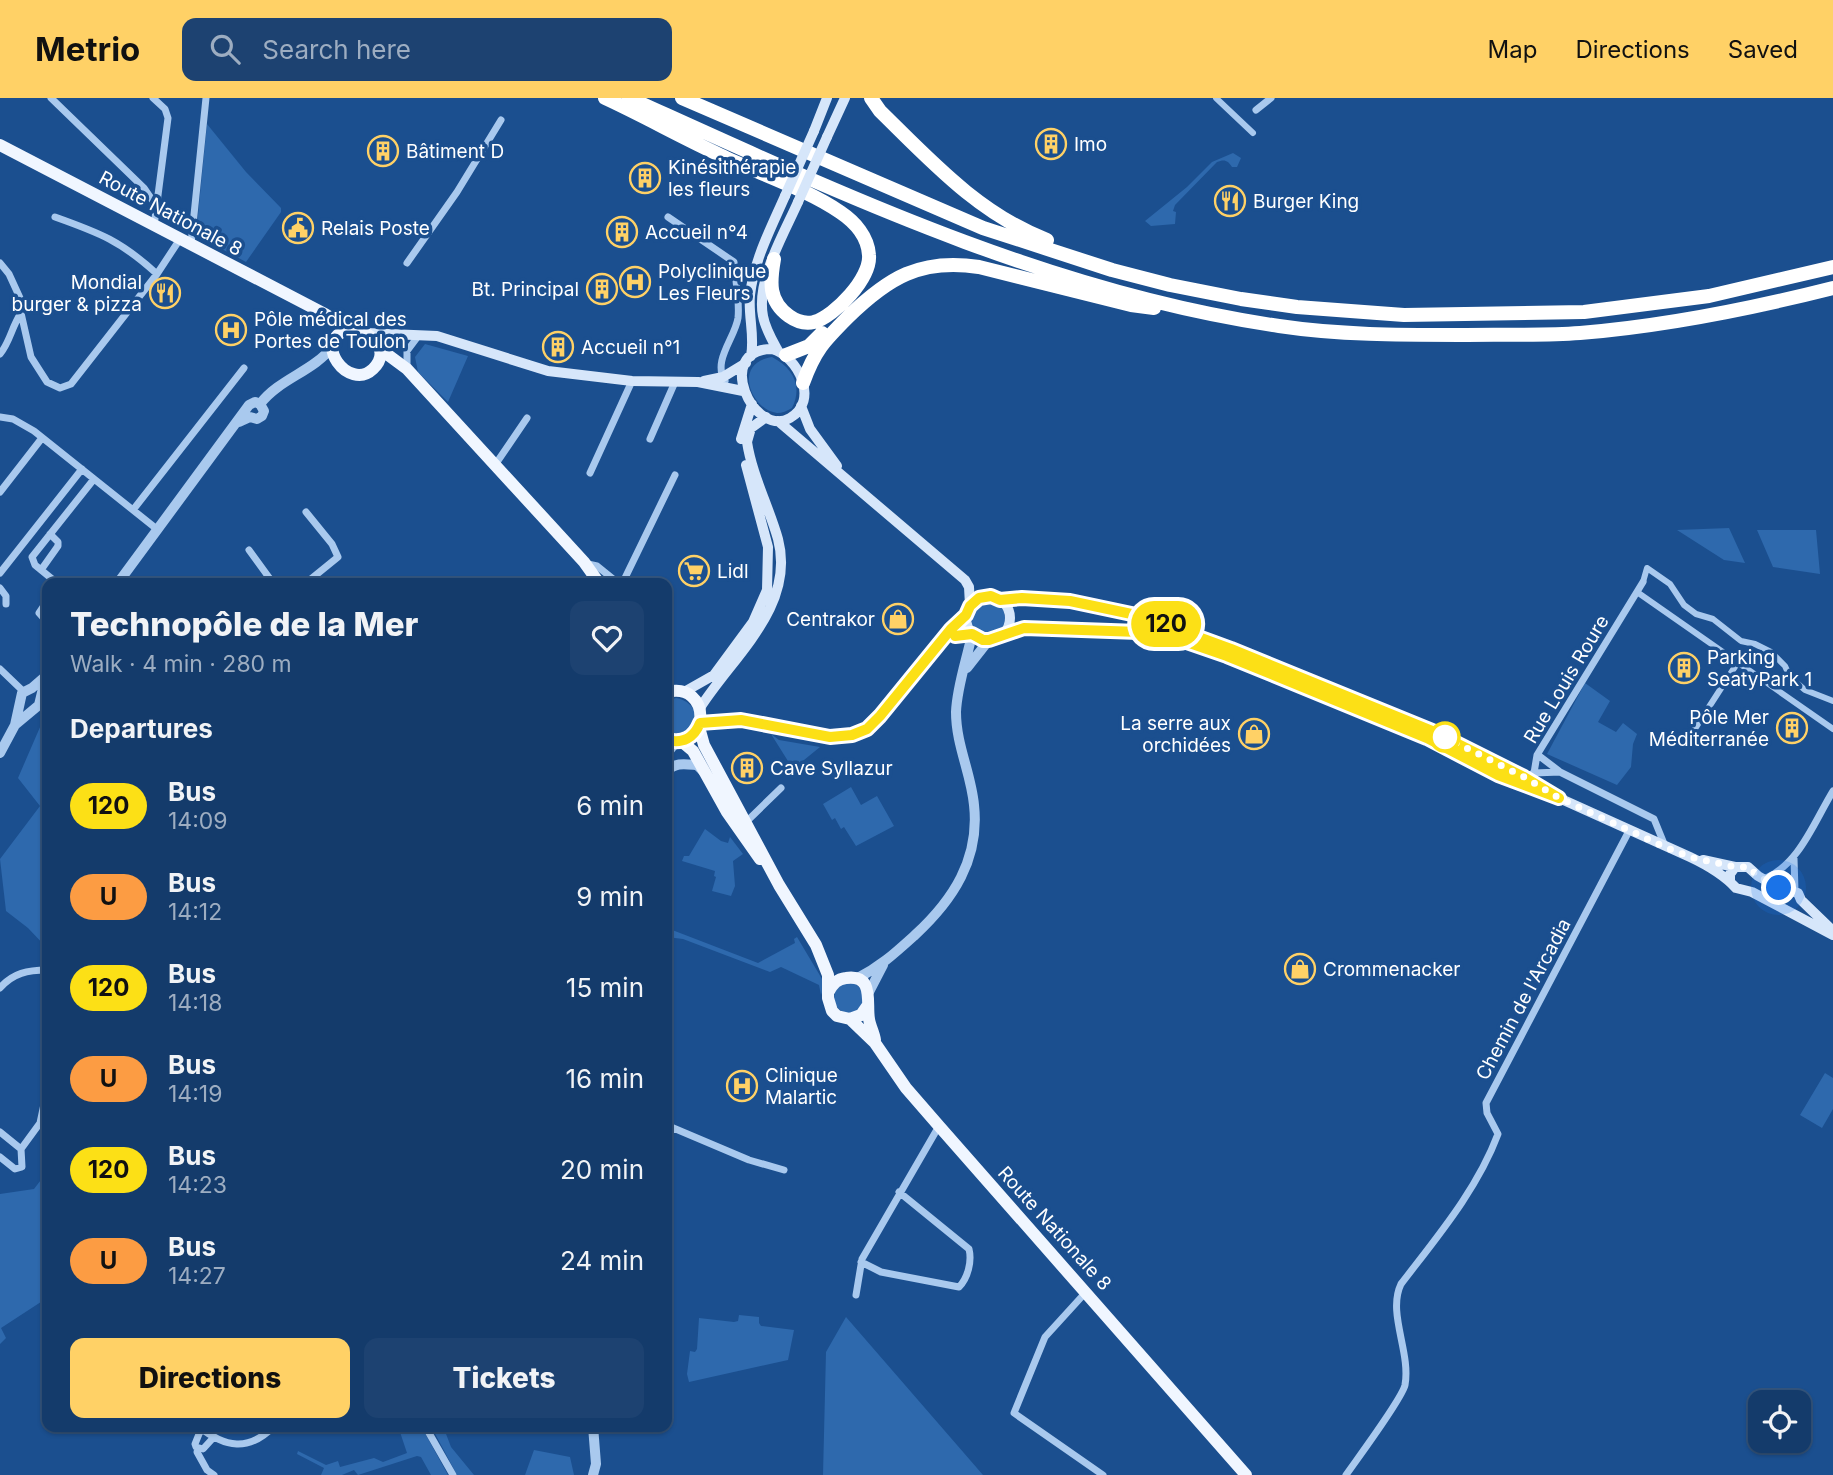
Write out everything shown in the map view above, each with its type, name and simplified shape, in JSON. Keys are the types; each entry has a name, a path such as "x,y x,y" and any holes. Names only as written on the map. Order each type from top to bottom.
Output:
{"highway":[{"path":"605,98 841,213 863,234 869,256 863,287 809,346 782,353"},
{"path":"629,98 902,218 991,252 1105,288 1221,316"},
{"path":"682,98 983,228 1112,270 1170,285 1286,305 1404,315 1584,312 1709,296 1833,267"},
{"path":"871,98 880,111 956,184 993,214 1040,237 1118,262 1170,285"},
{"path":"774,259 771,278 775,302 788,316 803,322 816,321 833,312 856,288 868,267"},
{"path":"803,383 810,362 821,345 874,291 892,280 929,267 979,267 1131,305 1277,326 1339,333 1407,335 1578,333 1745,310 1833,288"}],"main road":[{"path":"738,390 753,339 750,300 754,274 827,98"},
{"path":"778,421 795,415 802,405 803,383 793,362 782,353 766,327 761,305 765,277 842,101"},
{"name":"Route Nationale 8","path":"0,145 349,329"},
{"path":"325,314 332,324 334,358 338,364 353,374 360,375 377,365 396,365 407,369"},
{"path":"334,343 340,333 349,329 366,333 421,333 548,371 632,381 675,382 698,382 723,377 767,349 782,353"},
{"path":"366,333 407,369 595,578"},
{"path":"379,347 403,334"},
{"path":"377,365 379,347"},
{"path":"698,382 738,390 766,417 778,421 954,569 1007,607 1010,616 1004,633"},
{"path":"672,690 714,675 753,622 767,590 768,547 742,448 743,429 752,404"},
{"path":"802,405 816,440 847,479"},
{"path":"742,825 704,745 699,727 700,708 765,620 775,592 781,562 778,541 747,442 751,429 766,417"},
{"path":"954,569 969,587 970,606 966,622 972,634 983,640 1024,628 1139,632 1172,637 1227,656 1427,738 1512,781 1559,798 1690,857 1730,881 1735,888 1752,892 1833,933"},
{"path":"970,606 979,598 1070,601 1113,608 1163,623 1432,731 1529,775 1559,798"},
{"path":"672,690 691,696 700,708"},
{"path":"674,741 691,736 699,727"},
{"path":"674,741 693,751 816,945 828,975 829,1005 832,1011 837,1016 850,1019 861,1015 868,999 861,982 836,968 816,945"},
{"path":"1690,857 1735,867 1748,867 1763,879 1798,896 1833,933"},
{"path":"1730,881 1730,874 1735,867"},
{"path":"1792,913 1799,908 1798,896"},
{"path":"829,991 837,981 852,978"},
{"name":"Route Nationale 8","path":"868,999 869,1022 875,1043"},
{"name":"Route Nationale 8","path":"850,1019 875,1043 906,1088 939,1126 1248,1475"}],"street":[{"path":"51,98 144,188 157,206"},
{"path":"153,98 165,109 168,118 154,226"},
{"path":"0,262 20,298 31,357 47,382 60,387 71,384 185,242 206,98"},
{"path":"1216,98 1253,134"},
{"path":"1256,110 1271,98"},
{"path":"407,263 457,192 501,120"},
{"path":"55,216 106,234 137,255 157,274"},
{"path":"668,217 734,262 738,318 720,369 723,377 738,390"},
{"path":"0,354 21,313"},
{"path":"407,369 407,351 421,333"},
{"path":"122,578 235,424 248,414 252,403 260,404 274,390 316,365 334,343"},
{"path":"723,358 734,370"},
{"path":"316,365 338,364"},
{"path":"133,510 244,368"},
{"path":"590,473 632,381"},
{"path":"650,439 675,382"},
{"path":"0,417 21,423 42,438 158,530"},
{"path":"495,465 527,418"},
{"path":"0,492 42,438"},
{"path":"0,573 82,469"},
{"path":"625,578 675,475"},
{"path":"51,578 33,563 32,557 94,479"},
{"path":"306,512 332,544 338,557 312,578"},
{"path":"41,570 58,547 58,542 50,534"},
{"path":"249,550 269,578"},
{"path":"583,562 597,566 612,578"},
{"path":"1643,582 1647,568 1670,584 1685,605 1696,614 1713,619 1741,641 1771,652 1785,666 1790,677 1805,690 1833,701"},
{"name":"Rue Louis Roure","path":"1529,775 1538,761 1537,755 1643,582"},
{"path":"0,588 6,596 6,604"},
{"path":"1637,592 1833,729"},
{"path":"852,978 884,964 941,911 953,895 968,863 974,839 974,804 960,750 956,709 972,634"},
{"path":"964,671 989,640"},
{"path":"1687,741 1738,662"},
{"path":"0,669 41,702 15,725"},
{"path":"32,709 24,705 29,694 42,680"},
{"path":"0,753 29,694"},
{"path":"1537,755 1560,772 1654,819 1665,847"},
{"path":"672,766 682,763 697,765 706,774"},
{"path":"1512,781 1529,775 1560,772"},
{"path":"742,825 781,788"},
{"path":"1763,879 1780,871 1794,858 1833,791"},
{"name":"Chemin de l'Arcadia","path":"1346,1475 1405,1388 1406,1365 1395,1296 1401,1284 1461,1205 1492,1152 1499,1134 1487,1113 1486,1103 1629,831"},
{"path":"1794,858 1798,896"},
{"path":"868,999 884,964"},
{"path":"0,988 10,979 27,971 42,970"},
{"path":"20,1149 40,1122 42,1113"},
{"path":"856,1295 861,1262 939,1126"},
{"path":"672,1127 749,1160 784,1170"},
{"path":"0,1132 20,1149 23,1163 20,1170 13,1168 0,1157"},
{"path":"861,1262 881,1272 959,1287 964,1282 971,1257 969,1248 899,1192"},
{"path":"1086,1292 1045,1337 1014,1413 1103,1475"},
{"path":"199,1432 195,1444 197,1452 214,1475"},
{"path":"207,1432 224,1442 237,1444 258,1440 267,1432"},
{"path":"428,1432 453,1475"},
{"path":"593,1432 596,1464 593,1475"},
{"path":"198,1448 203,1449 214,1437"}],"shaded area":[{"path":"207,124 246,172 281,208 281,212 246,262 196,235"},
{"path":"1233,153 1241,158 1237,167 1232,167 1226,161 1217,162 1175,205 1175,224 1151,226 1145,221 1187,187 1212,162"},
{"path":"425,344 468,356 448,402 418,372 415,357"},
{"path":"772,357 786,367 796,385 792,408 779,413 760,404 753,396 750,386 752,368 760,361"},
{"path":"1729,528 1745,563 1724,560 1677,530"},
{"path":"1757,530 1816,530 1820,574 1773,567"},
{"path":"988,601 1000,606 1005,618 1000,630 988,635 976,630 971,618 976,606"},
{"path":"1585,683 1610,701 1598,722 1616,732 1623,723 1637,734 1633,744 1631,767 1617,785 1547,754"},
{"path":"672,699 685,701 695,712 695,721 684,735 672,734"},
{"path":"42,723 42,943 6,911 0,859 40,806 18,778"},
{"path":"771,734 779,740 820,747 793,769"},
{"path":"851,787 861,805 877,796 894,826 856,846 844,827 841,829 835,818 832,820 823,804"},
{"path":"705,829 721,841 728,843 730,837 743,854 733,861 735,886 731,896 712,891 715,871 682,861 684,856 689,856"},
{"path":"672,930 758,963 795,943 794,939 797,937 825,984 821,995 819,985 781,967 770,972 683,939 672,938"},
{"path":"849,983 860,987 864,998 860,1009 849,1013 838,1009 834,998 838,987"},
{"path":"1825,1073 1833,1078 1833,1109 1822,1128 1800,1115"},
{"path":"42,1179 42,1301 1,1328 6,1338 0,1344 0,1194 34,1189"},
{"path":"739,1315 759,1317 761,1326 794,1330 788,1360 689,1382 687,1374 690,1351 695,1352 697,1349 699,1318 734,1322 738,1321"},
{"path":"846,1317 983,1475 823,1475 826,1352"},
{"path":"400,1432 424,1432 448,1475 431,1475 421,1457 417,1456 358,1475 354,1470 342,1475 321,1475 324,1468 297,1454 298,1451 326,1465 338,1461 340,1467 374,1458 383,1462 407,1453"},
{"path":"434,1432 445,1432 451,1447 474,1475 457,1475"},
{"path":"534,1450 570,1457 574,1475 525,1475"}],"bus line":[{"name":"120","path":"672,741 678,742 691,736 700,723 741,720 830,737 852,735 867,729 880,716 951,629 966,615 974,601 985,596 1000,600 1046,599 1113,608 1193,634 1432,731 1524,777 1559,798 1498,775 1427,738 1227,656 1172,637 1139,632 1024,628 989,640 972,634 955,636"}],"place":[{"name":"Imo","path":"1051,144"},
{"name":"Bâtiment D","path":"383,151"},
{"name":"Kinésithérapie les fleurs","path":"645,178"},
{"name":"Burger King","path":"1230,201"},
{"name":"Relais Poste","path":"298,228"},
{"name":"Accueil n°4","path":"622,232"},
{"name":"Polyclinique Les Fleurs","path":"635,282"},
{"name":"Bt. Principal","path":"602,289"},
{"name":"Mondial burger & pizza","path":"165,293"},
{"name":"Pôle médical des Portes de Toulon","path":"231,330"},
{"name":"Accueil n°1","path":"558,347"},
{"name":"Lidl","path":"694,571"},
{"name":"Centrakor","path":"898,619"},
{"name":"Parking SeatyPark 1","path":"1684,668"},
{"name":"Pôle Mer Méditerranée","path":"1792,728"},
{"name":"La serre aux orchidées","path":"1254,734"},
{"name":"Cave Syllazur","path":"747,768"},
{"name":"Crommenacker","path":"1300,969"},
{"name":"Clinique Malartic","path":"742,1086"}],"route":[{"path":"1445,737 1559,798 1629,831 1690,857 1735,867 1748,867 1779,888"}]}
